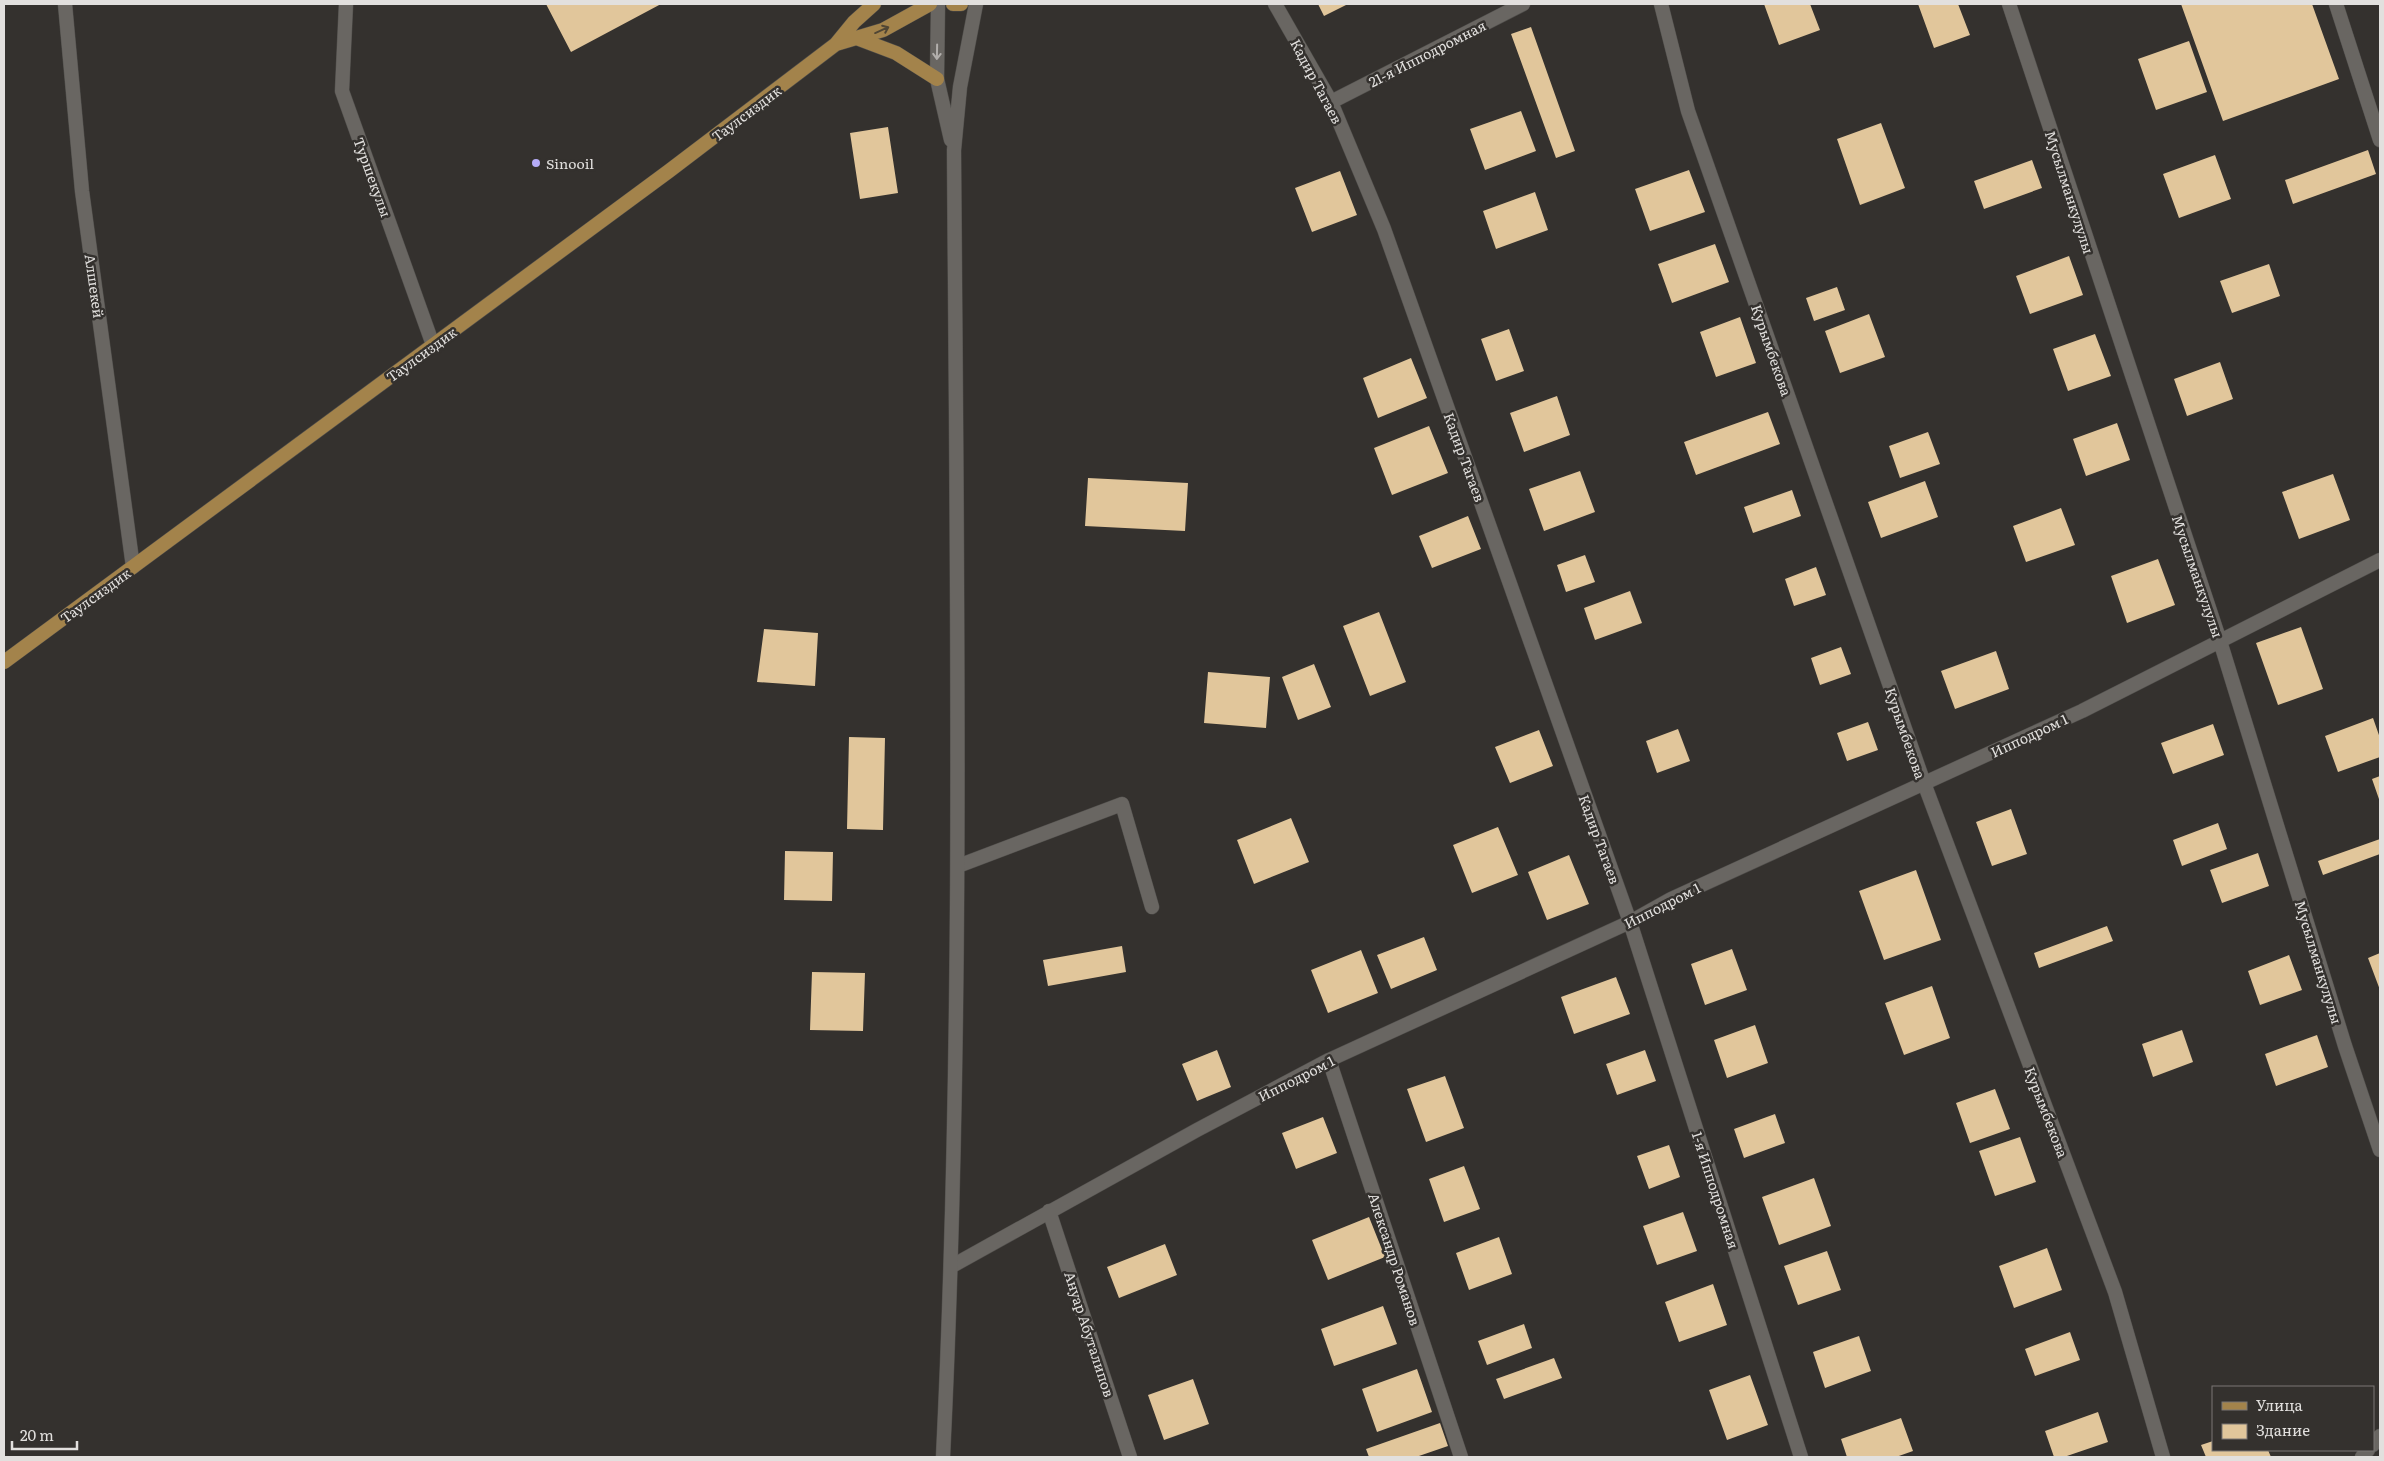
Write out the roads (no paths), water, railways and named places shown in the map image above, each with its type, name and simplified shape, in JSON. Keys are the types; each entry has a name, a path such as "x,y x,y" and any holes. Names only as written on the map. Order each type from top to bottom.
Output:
{"main road":[{"name":"Таулсиздик","path":"4,662 836,44 854,22 874,4"},
{"name":"Таулсиздик","path":"836,44 859,39 883,30 930,4"},
{"path":"953,4 961,4"},
{"path":"859,39 896,53 937,79"}],"street":[{"name":"Алшекей","path":"65,4 82,191 132,567"},
{"name":"Туршекулы","path":"346,4 342,92 433,345"},
{"path":"938,4 937,79 954,150"},
{"path":"943,1457 952,1266 958,866 954,150 960,87 976,4"},
{"name":"Кадир Тагаев","path":"1275,4 1331,102 1384,229 1630,922"},
{"name":"21-я Ипподромная","path":"1331,102 1522,4"},
{"name":"Курымбекова","path":"1661,4 1688,110 1924,783 2115,1292 2164,1457"},
{"name":"Мусылманкулулы","path":"2009,4 2220,641 2342,1036 2380,1150"},
{"path":"2336,4 2380,140"},
{"name":"Ипподром 1","path":"952,1266 1049,1211 1329,1060 1630,922 1671,899 2082,711 2380,560"},
{"path":"958,866 1122,804 1152,907"},
{"name":"1-я Ипподромная","path":"1630,922 1801,1457"},
{"name":"Александр Романов","path":"1329,1060 1462,1457"},
{"name":"Ануар Абуталипов","path":"1049,1211 1130,1457"}],"place":[{"name":"Sinooil","path":"536,163"}]}
